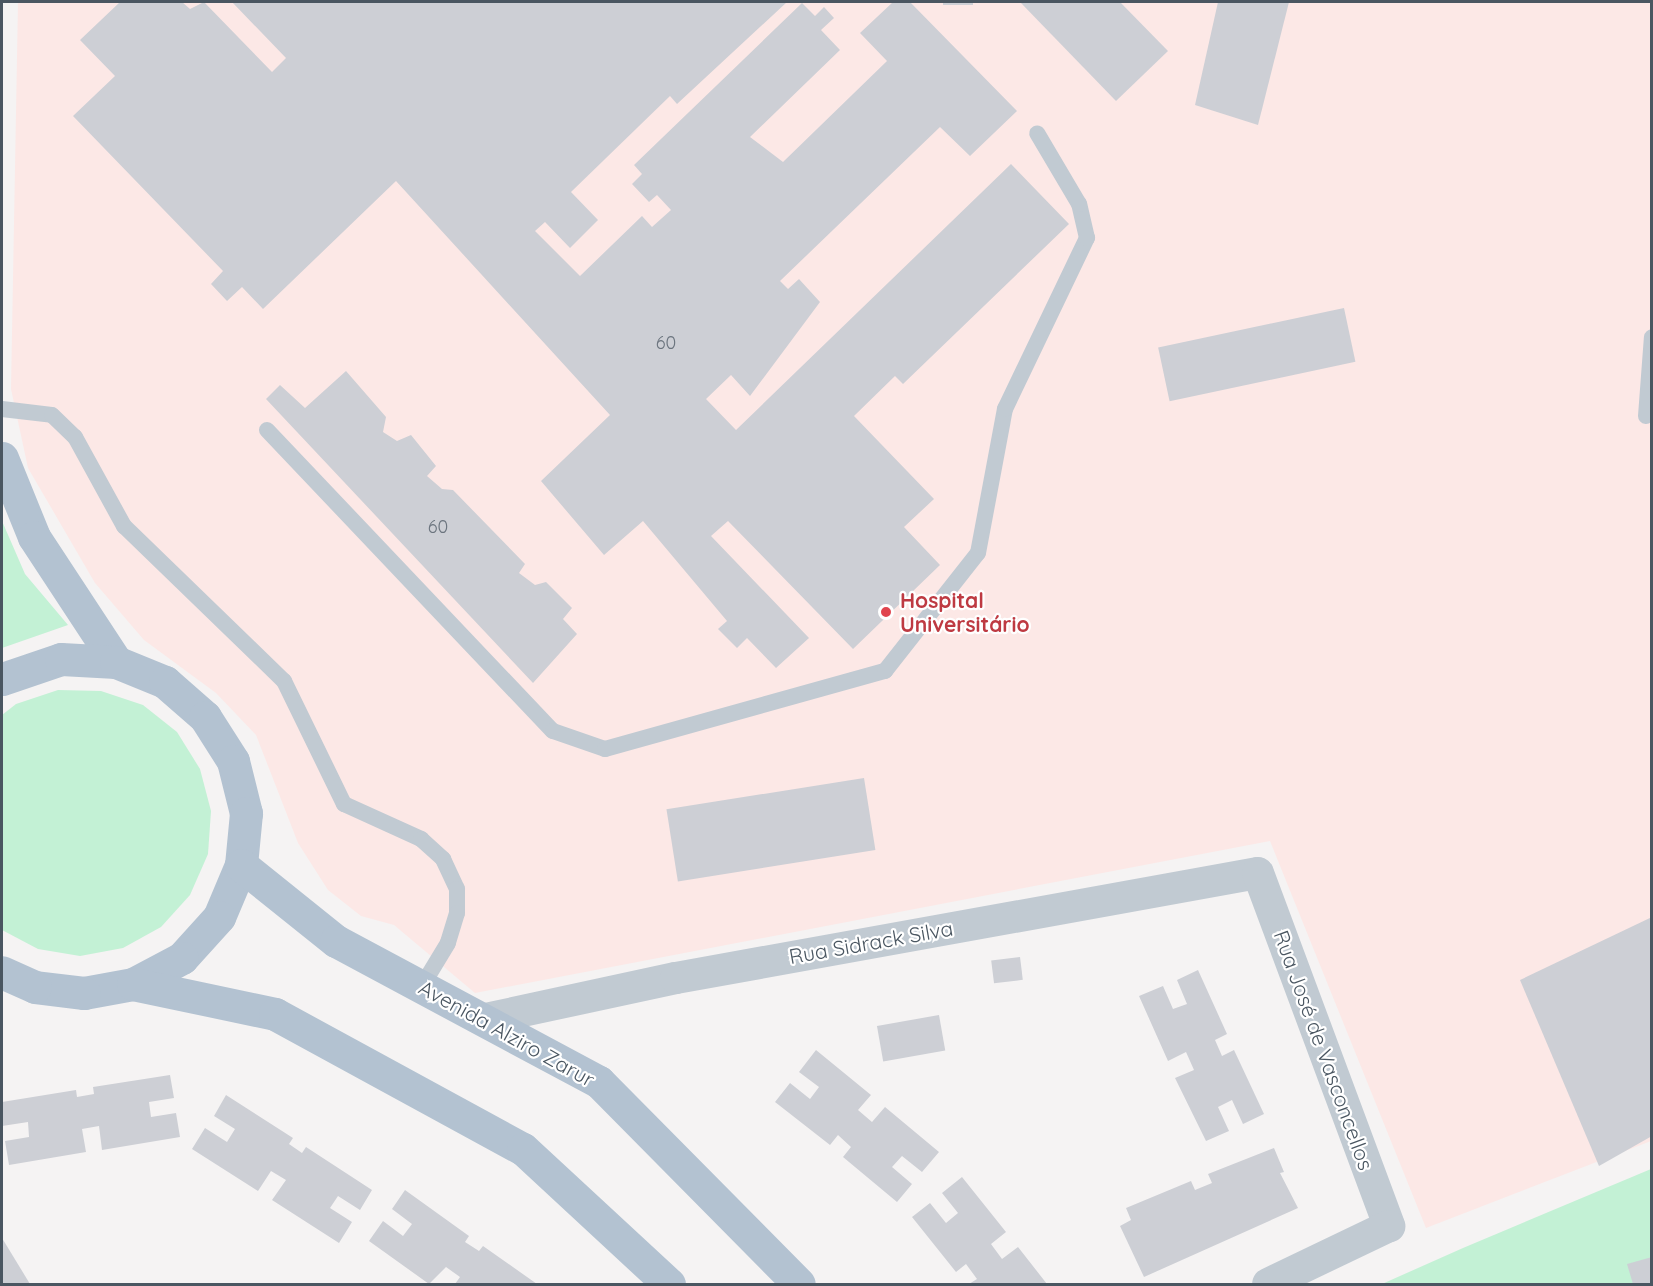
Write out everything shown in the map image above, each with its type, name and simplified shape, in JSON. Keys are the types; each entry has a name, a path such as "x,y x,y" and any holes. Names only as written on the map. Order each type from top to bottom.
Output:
{"main road":[{"path":"2,458 34,537 116,662"},
{"path":"2,679 61,659 116,662 165,682 205,717 233,761 246,813 242,865 212,925 182,958 133,984 84,993 35,987 2,972"},
{"name":"Avenida Alziro Zarur","path":"242,865 336,941 599,1082 799,1284"},
{"path":"133,984 275,1014 523,1149 669,1284"}],"street":[{"name":"Rua Sidrack Silva","path":"486,1020 676,978 1258,873"},
{"name":"Rua José de Vasconcellos","path":"1258,873 1389,1226 1268,1284"}],"lane":[{"path":"267,430 553,731 605,749 885,672 978,553 1005,410 1087,238 1079,204 1037,133"},
{"path":"1646,416 1652,336"},
{"path":"2,409 52,415 75,437 124,526 284,681 344,804 421,839 443,859 457,889 458,913 448,943 422,986"}],"shaded area":[{"name":"Hospital Universitário","path":"18,2 1651,2 1651,1141 1426,1228 1270,841 475,993 394,925 361,916 328,890 298,843 256,735 216,693 144,640 95,583 28,468 11,389"}],"green space":[{"path":"2,521 25,574 68,625 2,648"},
{"path":"58,690 101,691 143,705 177,732 200,769 211,811 208,854 190,895 161,927 123,948 80,956 38,949 2,930 2,715 16,704"},
{"path":"1651,1169 1651,1284 1382,1284 1463,1248"}],"building":[{"name":"Hospital Universitário","path":"120,2 182,2 190,9 204,2 272,72 286,58 232,2 787,2 677,104 670,96 571,192 598,220 570,248 545,222 535,231 580,276 642,216 652,227 671,210 657,195 649,202 632,184 642,174 634,165 802,3 815,16 824,7 834,18 821,30 840,50 750,137 783,162 887,61 860,33 893,2 910,2 1017,111 970,156 940,127 780,281 788,289 799,279 820,302 750,396 731,375 706,399 736,430 1011,164 1069,224 903,384 895,376 854,416 934,499 904,527 940,565 853,649 728,521 711,536 809,638 776,668 747,638 737,648 718,629 727,621 643,521 604,555 541,481 610,415 396,181 263,309 242,287 227,301 211,284 223,271 73,116 115,76 80,40"},
{"path":"943,2 973,2 973,5 943,5"},
{"path":"1020,2 1120,2 1168,51 1116,101"},
{"path":"1218,2 1289,2 1258,125 1195,105"},
{"path":"1344,308 1355,362 1170,401 1158,348"},
{"path":"346,371 386,417 383,432 397,441 411,435 436,466 427,476 442,489 453,490 525,564 519,573 535,585 546,582 572,608 563,619 577,634 533,683 266,399 280,385 305,408"},
{"path":"864,778 875,850 678,881 666,809"},
{"path":"1652,917 1652,1136 1599,1166 1520,980"},
{"path":"1020,957 1023,980 994,983 991,961"},
{"path":"1198,970 1227,1034 1215,1040 1222,1056 1234,1050 1264,1114 1243,1124 1232,1100 1218,1107 1229,1131 1206,1141 1175,1078 1194,1070 1186,1052 1168,1061 1139,996 1163,986 1173,1009 1187,1004 1177,980"},
{"path":"939,1015 945,1050 883,1061 877,1026"},
{"path":"816,1050 871,1095 858,1110 872,1122 885,1107 939,1152 922,1172 902,1156 892,1167 912,1184 897,1202 843,1157 851,1147 838,1135 830,1145 775,1102 790,1083 810,1099 819,1087 799,1072"},
{"path":"170,1075 174,1098 149,1102 151,1117 176,1113 180,1137 102,1150 99,1126 82,1129 86,1152 9,1165 5,1141 29,1137 28,1122 2,1126 2,1102 76,1090 77,1097 94,1094 93,1087"},
{"path":"226,1095 293,1138 289,1144 302,1153 306,1147 372,1190 360,1210 338,1196 330,1208 352,1222 339,1243 272,1200 286,1180 271,1171 258,1191 192,1149 205,1128 227,1142 235,1129 214,1116"},
{"path":"1274,1148 1284,1172 1280,1173 1298,1208 1144,1277 1120,1226 1131,1220 1126,1208 1191,1181 1195,1190 1212,1183 1208,1174"},
{"path":"962,1177 1006,1232 991,1244 1002,1259 1018,1247 1047,1284 969,1284 977,1279 966,1264 956,1272 912,1217 930,1203 946,1223 958,1213 942,1193"},
{"path":"405,1190 469,1236 465,1242 479,1251 483,1246 537,1284 455,1284 460,1277 446,1267 429,1284 369,1241 383,1221 403,1236 412,1224 392,1209"},
{"path":"2,1238 30,1284 2,1284"},
{"path":"1652,1257 1652,1284 1633,1284 1627,1264"}],"place":[{"name":"Hospital Universitário","path":"886,612"}]}
